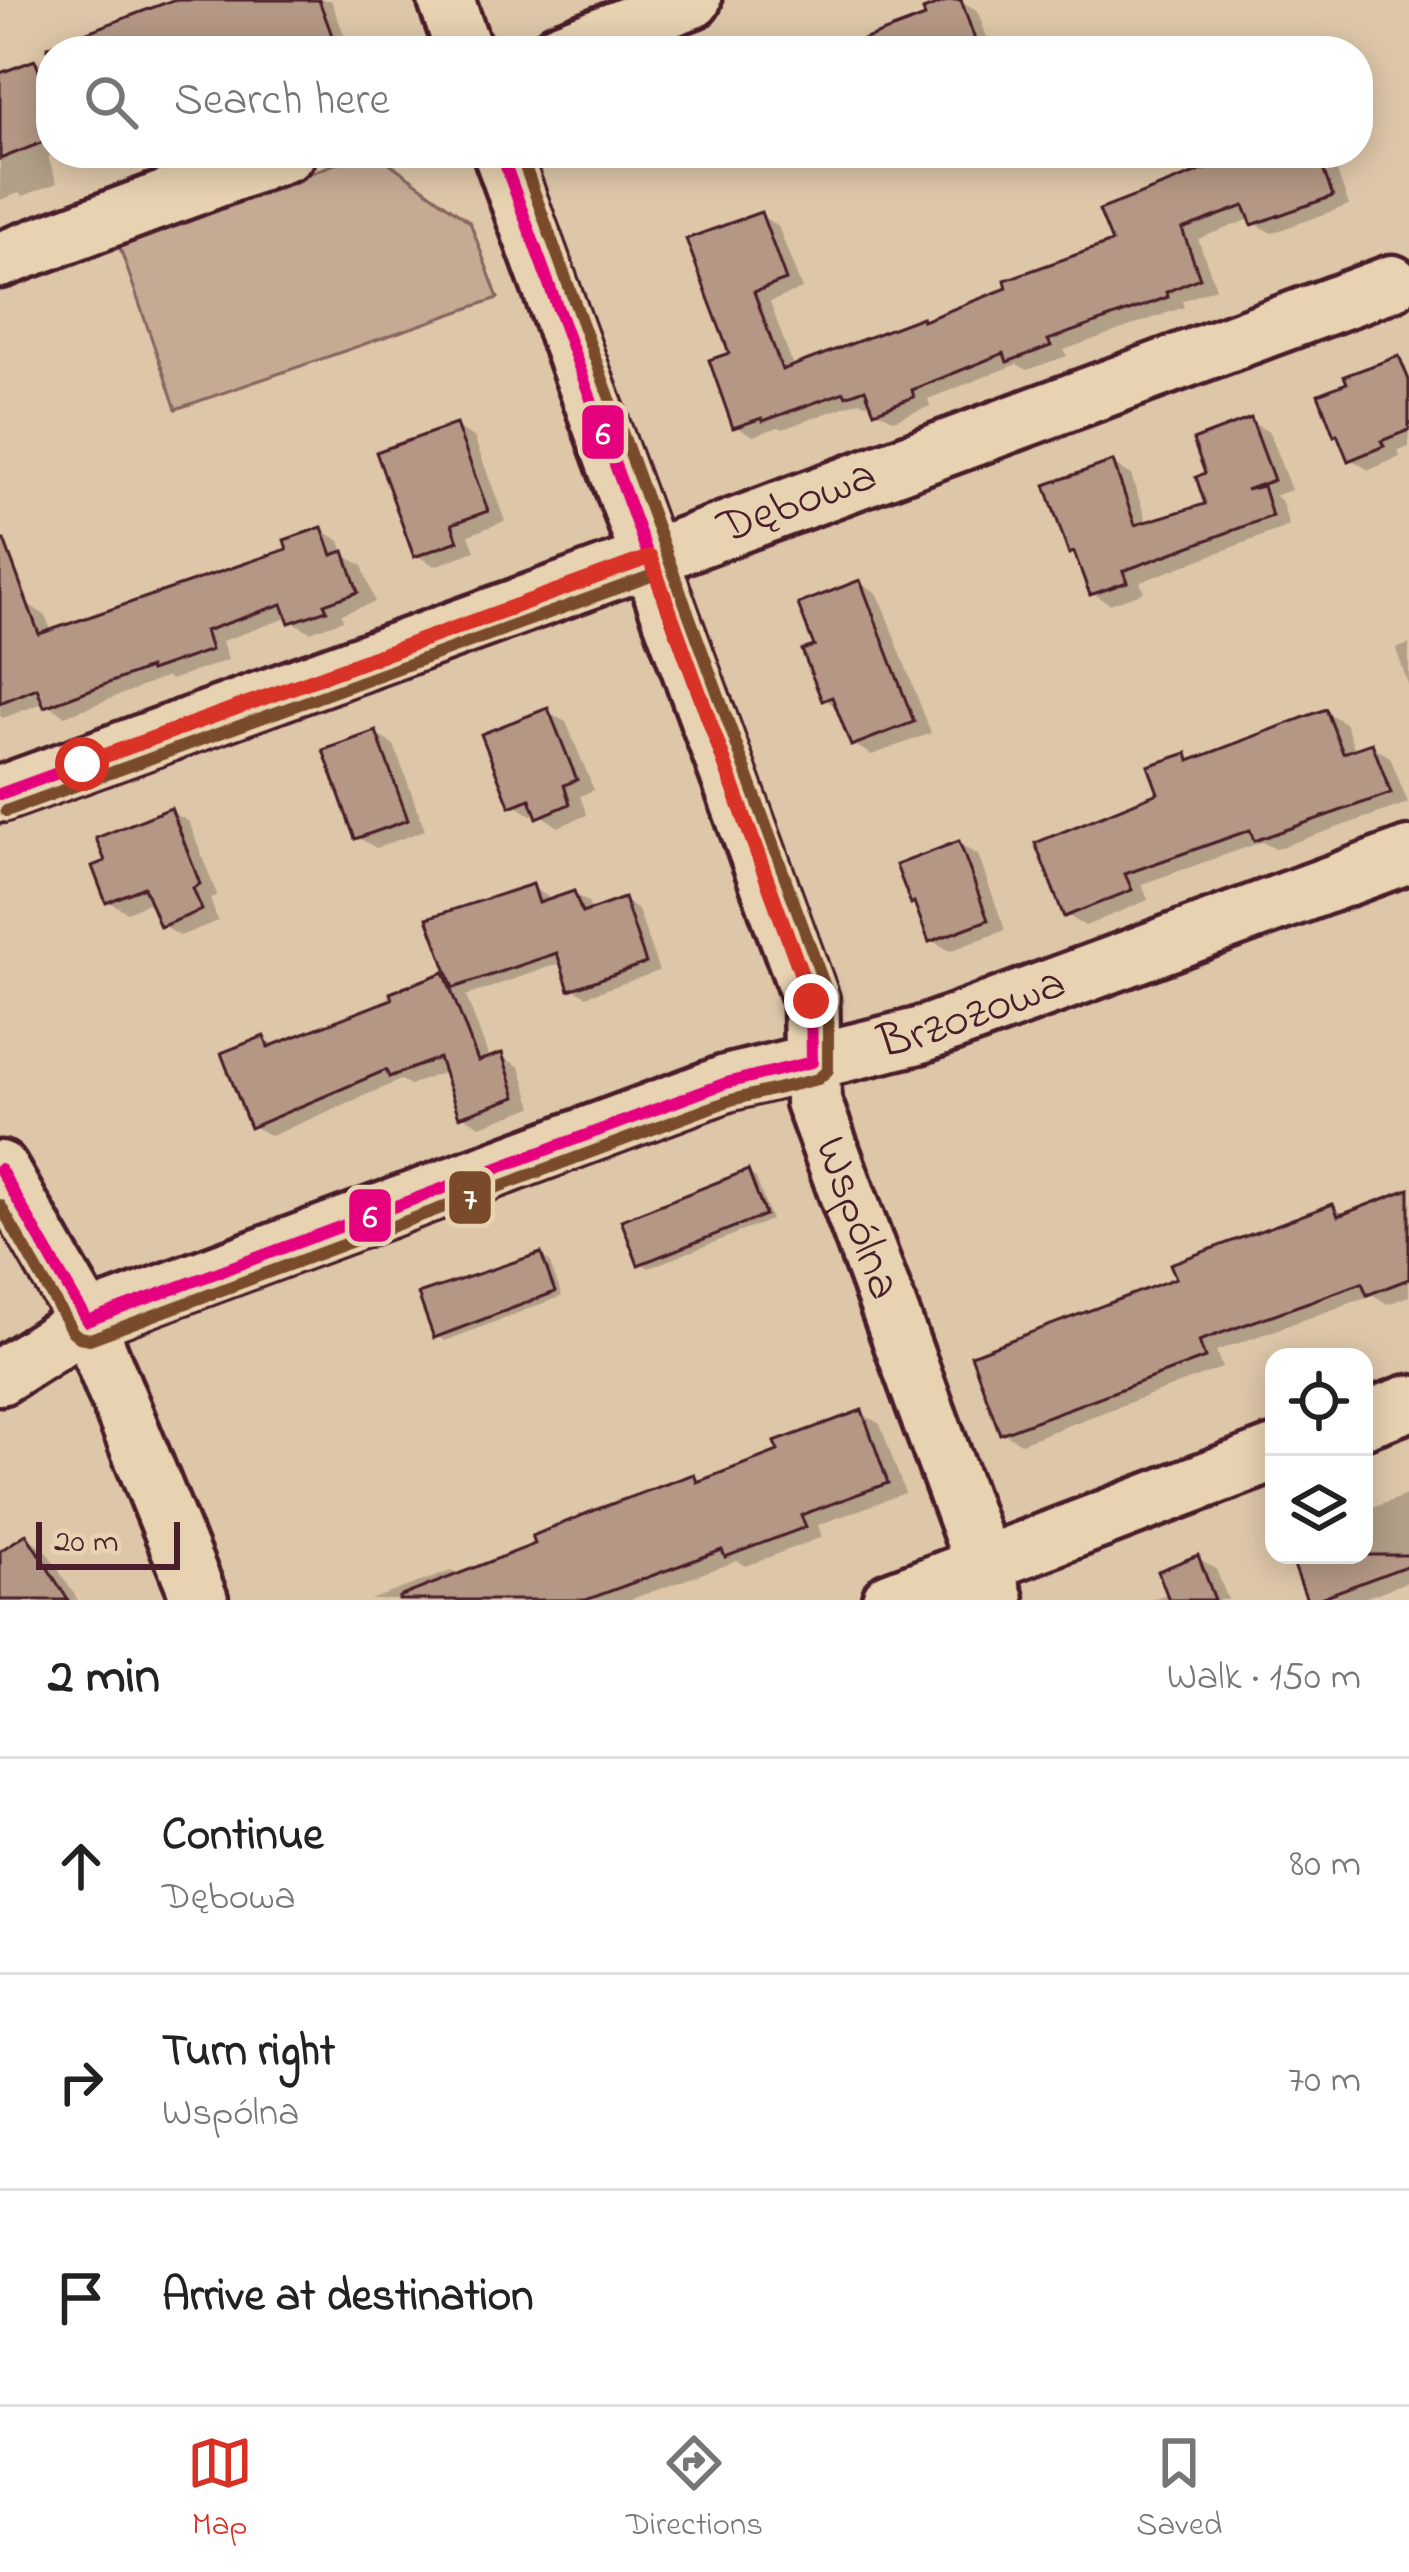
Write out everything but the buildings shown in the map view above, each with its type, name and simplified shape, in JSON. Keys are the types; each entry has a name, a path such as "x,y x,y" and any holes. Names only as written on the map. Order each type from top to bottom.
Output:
{"street":[{"path":"446,0 459,36"},
{"path":"598,36 693,0"},
{"path":"0,260 247,168"},
{"name":"Wspólna","path":"507,168 811,1001 812,1101 990,1582"},
{"name":"Dębowa","path":"0,794 1392,284"},
{"name":"Brzozowa","path":"0,1377 88,1321 726,1083 918,1036 1409,855"},
{"path":"0,1169 88,1321 200,1600"},
{"path":"1373,1417 1409,1403"},
{"path":"890,1600 990,1582 1270,1456"}],"shaded area":[{"path":"324,168 396,168 470,222 498,298 176,409 119,245"}],"transit line":[{"name":"6","path":"0,1169 87,1321 726,1083 812,1062 811,1001 506,168"},
{"name":"7","path":"0,1205 72,1331 90,1339 731,1100 818,1079 828,1070 828,995 525,168"},
{"name":"6","path":"0,794 650,557"},
{"name":"7","path":"6,811 656,574"}],"route":[{"path":"82,764 650,557 811,1001"}]}
